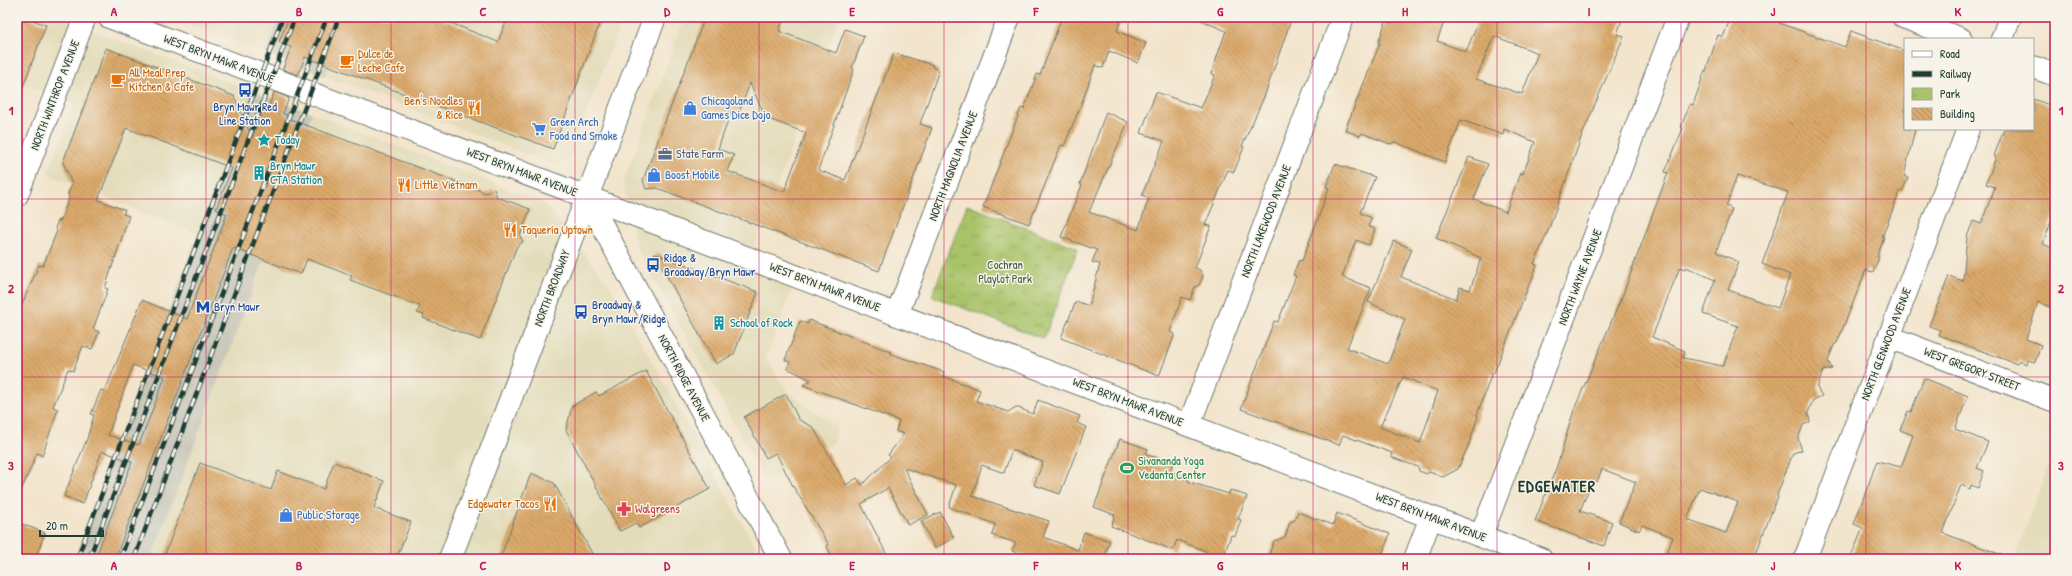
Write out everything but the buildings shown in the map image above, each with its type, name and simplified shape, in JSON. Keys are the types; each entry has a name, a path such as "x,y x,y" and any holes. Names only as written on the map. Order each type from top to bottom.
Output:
{"street":[{"name":"NORTH WINTHROP AVENUE","path":"17,195 85,17"},
{"name":"WEST BRYN MAWR AVENUE","path":"108,17 587,196 1541,559"},
{"name":"NORTH BROADWAY","path":"450,559 654,17"},
{"name":"NORTH MAGNOLIA AVENUE","path":"897,315 1009,17"},
{"name":"NORTH LAKEWOOD AVENUE","path":"1189,425 1343,17"},
{"name":"NORTH WAYNE AVENUE","path":"1481,536 1678,17"},
{"path":"1903,17 1958,38"},
{"path":"2002,38 2010,17"},
{"path":"2034,67 2055,75"},
{"name":"NORTH GLENWOOD AVENUE","path":"1805,559 1968,130"},
{"name":"NORTH RIDGE AVENUE","path":"587,196 781,559"},
{"name":"WEST GREGORY STREET","path":"1889,337 2055,401"},
{"path":"1416,559 1431,517"}],"shaded area":[{"path":"17,17 57,17 252,91 198,234 47,174 75,104 17,82"},
{"path":"170,17 280,17 266,53"},
{"path":"280,17 347,17 325,76 266,53"},
{"path":"347,17 623,17 569,159 562,164 552,164 325,76"},
{"path":"685,17 840,17 750,258 797,276 766,359 789,393 838,428 834,443 765,480 637,248 625,191 624,180"},
{"path":"252,91 312,113 257,257 264,260 151,559 75,559"},
{"path":"312,113 544,203 609,284 762,559 151,559 264,260 257,257"},
{"path":"2055,449 2055,559 2014,559"}],"green space":[{"name":"Cochran Playlot Park","path":"967,205 1078,248 1044,339 932,296"}],"railway":[{"path":"77,559 283,17"},
{"path":"89,559 295,17"},
{"path":"120,559 327,17"},
{"path":"134,559 339,17"}],"place":[{"name":"Dulce de Leche Cafe","path":"347,61"},
{"name":"All Meal Prep Kitchen & Cafe","path":"118,80"},
{"name":"Bryn Mawr Red Line Station","path":"245,90"},
{"name":"Ben's Noodles & Rice","path":"474,108"},
{"name":"Chicagoland Games Dice Dojo","path":"690,108"},
{"name":"Green Arch Food and Smoke","path":"539,129"},
{"name":"Today","path":"264,140"},
{"name":"State Farm","path":"665,154"},
{"name":"Bryn Mawr CTA Station","path":"259,173"},
{"name":"Boost Mobile","path":"654,175"},
{"name":"Little Vietnam","path":"404,185"},
{"name":"Taquería Uptown","path":"510,230"},
{"name":"Ridge & Broadway/Bryn Mawr","path":"653,265"},
{"name":"Bryn Mawr","path":"203,307"},
{"name":"Broadway & Bryn Mawr/Ridge","path":"581,312"},
{"name":"School of Rock","path":"719,323"},
{"name":"Sivananda Yoga Vedanta Center","path":"1127,468"},
{"name":"Edgewater Tacos","path":"550,504"},
{"name":"Walgreens","path":"624,509"},
{"name":"Public Storage","path":"286,515"}],"district":[{"name":"EDGEWATER","path":"1557,486"}]}
